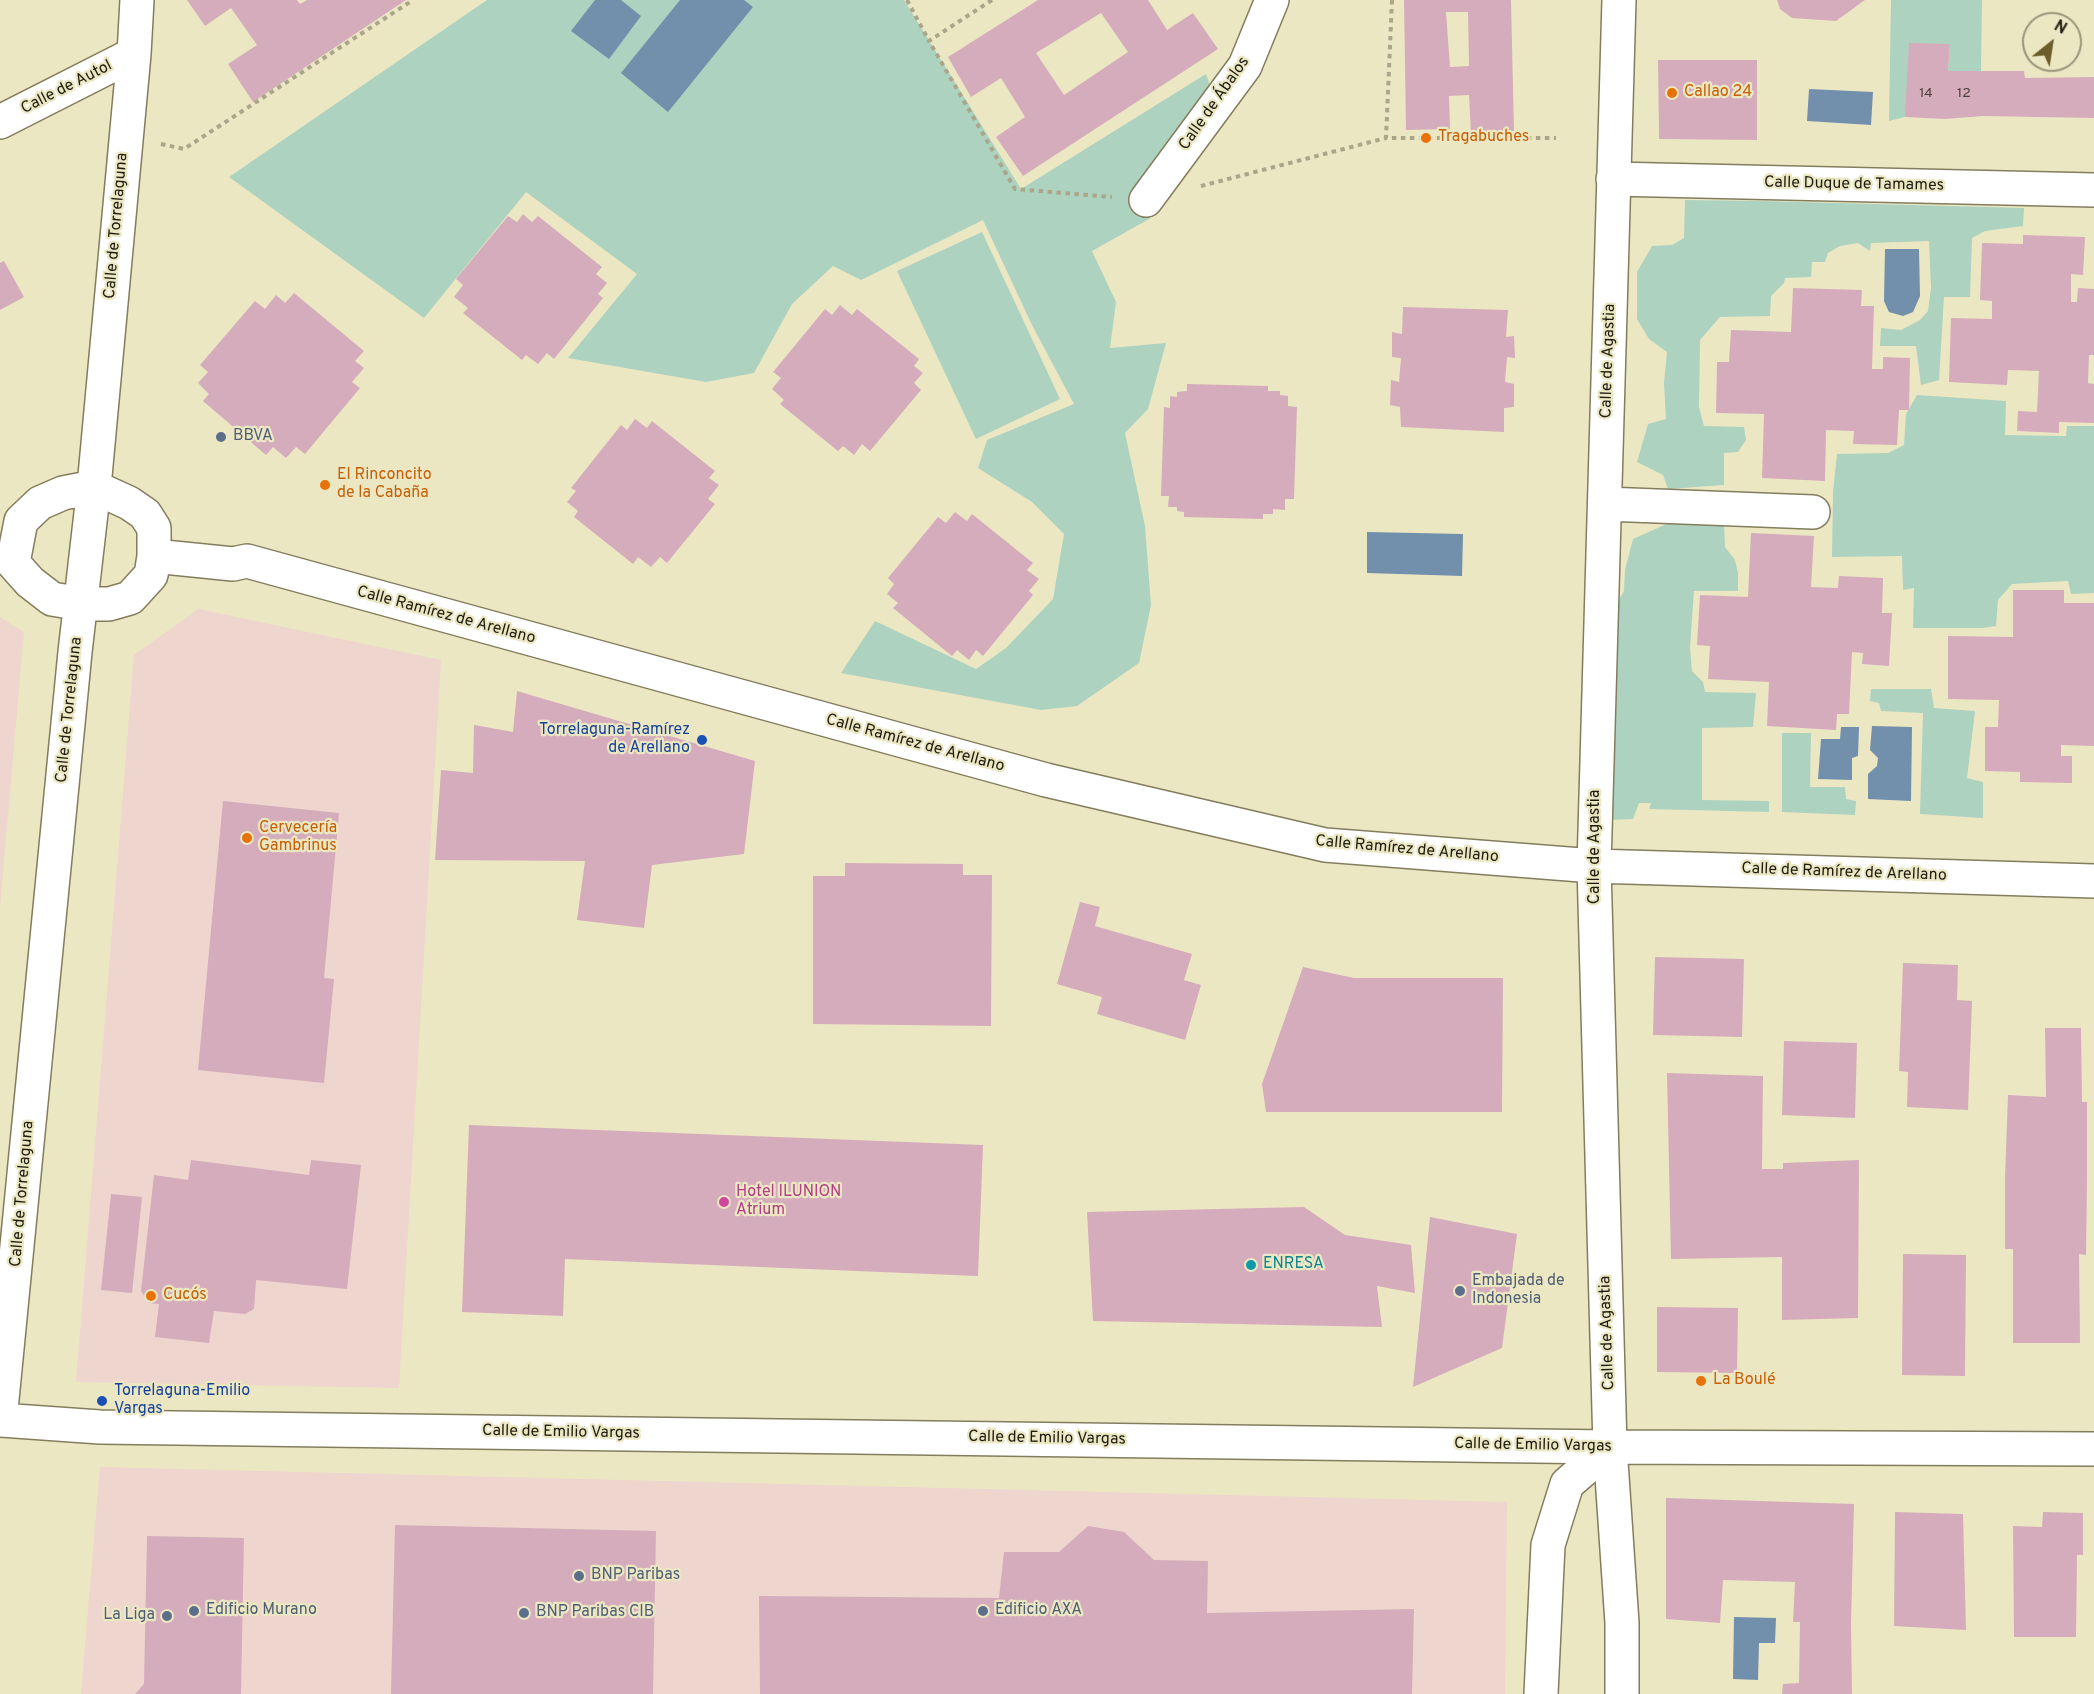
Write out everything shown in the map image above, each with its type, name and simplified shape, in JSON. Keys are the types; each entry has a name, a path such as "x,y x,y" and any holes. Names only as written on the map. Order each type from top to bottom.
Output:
{"main road":[{"name":"Calle de Torrelaguna","path":"0,1420 94,487 137,0"},
{"name":"Calle de Ábalos","path":"1146,200 1245,66 1272,0"},
{"name":"Calle de Agastia","path":"1619,0 1594,866 1611,1447 1622,1623 1622,1694"},
{"name":"Calle de Autol","path":"0,122 134,54"},
{"name":"Calle Duque de Tamames","path":"1613,179 2094,190"},
{"path":"94,487 129,503 145,514 154,542 151,576 130,598 109,604 81,604 52,599 6,562 10,526 40,503 63,493 94,487"},
{"path":"1605,504 1813,512"},
{"name":"Calle Ramírez de Arellano","path":"154,542 233,564 247,561 1046,780 1325,845 1594,866"},
{"name":"Calle de Ramírez de Arellano","path":"1594,866 2094,881"},
{"name":"Calle de Emilio Vargas","path":"0,1420 100,1427 1611,1447 2094,1449"},
{"path":"1541,1694 1548,1545 1568,1484 1611,1447"}],"path":[{"path":"126,136 184,149 413,0"},
{"path":"907,0 1015,189 1146,200 1386,138 1556,138"},
{"path":"929,41 992,0"},
{"path":"1386,138 1392,0"}],"shaded area":[{"path":"198,609 441,660 399,1388 76,1382 134,655"},
{"path":"0,617 24,632 0,907"},
{"path":"100,1467 1507,1502 1505,1694 81,1694"}],"green space":[{"path":"487,0 904,0 1021,189 1206,74 1223,121 1149,219 1092,251 1116,302 1110,348 1166,343 1148,409 1125,433 1145,526 1151,605 1139,663 1077,706 1041,710 841,673 875,621 976,669 1006,648 1053,599 1064,534 1032,502 978,468 987,440 1074,404 1032,325 983,220 861,280 833,266 792,304 754,373 706,382 568,358 637,274 526,192 424,318 229,177"},
{"path":"1891,0 1982,0 1981,72 1948,71 1950,44 1905,117 1889,121"},
{"path":"1685,200 2024,208 2023,226 1985,231 1972,238 1970,297 1944,297 1939,380 1921,385 1916,346 1880,346 1881,328 1901,330 1920,320 1928,311 1931,288 1929,241 1871,243 1870,251 1858,243 1840,246 1828,253 1825,262 1812,262 1811,277 1785,278 1784,283 1771,296 1770,316 1720,317 1700,340 1699,407 1704,426 1744,427 1746,440 1738,452 1724,453 1724,485 1668,489 1663,475 1637,462 1648,424 1666,419 1664,383 1667,352 1649,339 1637,319 1637,272 1652,246 1672,245 1684,238"},
{"path":"982,232 1060,399 976,439 897,271"},
{"path":"1917,395 2006,401 2005,435 2066,436 2067,426 2094,426 2094,593 2071,594 2068,581 2012,584 1998,600 1996,626 1913,628 1914,588 1903,590 1902,556 1832,557 1833,492 1837,454 1888,453 1904,445 1906,414"},
{"path":"1680,518 1704,524 1724,520 1725,547 1735,560 1738,573 1738,591 1694,591 1690,647 1692,671 1703,682 1705,692 1756,693 1753,727 1702,728 1702,800 1769,801 1769,812 1649,809 1651,803 1639,803 1633,819 1608,820 1614,608 1624,591 1625,570 1633,539"},
{"path":"1871,689 1931,689 1934,708 1975,711 1967,778 1983,782 1983,818 1920,814 1923,713 1881,711 1879,703 1870,701"},
{"path":"1782,733 1811,733 1810,787 1845,787 1846,799 1856,801 1855,815 1782,812"}],"water":[{"path":"595,0 621,0 641,16 609,59 571,31"},
{"path":"680,0 744,0 753,7 668,112 621,73"},
{"path":"1809,89 1873,92 1871,125 1807,121"},
{"path":"1885,249 1919,249 1920,296 1913,312 1903,316 1889,312 1884,301"},
{"path":"1367,532 1463,534 1462,576 1367,573"},
{"path":"1872,726 1912,727 1911,801 1868,799 1868,774 1877,766 1878,758 1870,750"},
{"path":"1841,727 1859,727 1858,756 1852,758 1852,780 1818,779 1821,739 1840,739"},
{"path":"1734,1617 1776,1618 1775,1643 1759,1643 1758,1680 1733,1679"}],"building":[{"path":"187,0 297,0 300,4 307,0 406,0 253,102 228,64 257,45 231,8 205,26"},
{"path":"1038,0 1148,0 1167,30 1193,13 1218,49 1023,176 996,137 1025,117 1001,78 971,97 948,57","holes":["1101,13 1128,52 1064,95 1036,53"]},
{"path":"1404,0 1511,0 1514,131 1471,133 1469,95 1449,96 1450,129 1406,130","holes":["1446,12 1468,12 1469,66 1450,67"]},
{"path":"1777,0 1865,0 1836,21 1792,18 1780,9"},
{"path":"1909,43 1950,44 1948,71 2022,71 2025,78 2094,77 2094,118 1905,117"},
{"path":"1658,60 1757,60 1757,140 1659,139"},
{"path":"523,214 532,222 538,216 602,267 596,274 607,283 598,294 603,298 554,359 547,353 538,364 526,355 522,360 463,313 468,308 454,297 463,285 456,279 508,216 517,222"},
{"path":"2023,235 2085,237 2083,275 2071,274 2071,302 2077,302 2078,288 2094,289 2094,355 2089,355 2088,383 2094,384 2094,423 2059,422 2059,433 2017,431 2018,411 2037,412 2039,371 2008,370 2007,385 1949,382 1951,318 1992,319 1992,301 1980,300 1982,243 2023,244"},
{"path":"4,261 24,297 0,310 0,263"},
{"path":"1793,288 1862,290 1861,306 1874,306 1872,369 1883,369 1883,357 1910,358 1909,410 1899,410 1897,445 1853,444 1854,431 1826,430 1825,481 1762,478 1764,414 1716,413 1717,362 1729,362 1731,330 1791,332"},
{"path":"294,293 364,351 355,361 364,368 352,382 360,388 305,454 296,447 286,458 273,447 266,455 203,401 209,394 198,383 208,372 200,365 255,301 265,309 276,295 285,303"},
{"path":"840,305 852,315 857,309 919,359 914,366 923,373 914,383 921,390 870,451 862,444 854,455 843,446 838,451 780,404 784,400 772,389 781,378 773,372 825,309 832,315"},
{"path":"1403,307 1508,310 1506,337 1514,336 1515,358 1507,357 1505,382 1514,384 1514,407 1504,408 1504,432 1401,427 1400,407 1390,405 1391,380 1399,382 1401,358 1392,357 1392,332 1402,334"},
{"path":"1187,384 1268,386 1268,391 1280,391 1280,395 1288,396 1288,406 1297,407 1294,499 1285,499 1285,510 1273,509 1273,514 1263,514 1263,519 1184,517 1184,512 1177,511 1177,507 1168,507 1169,496 1161,496 1164,407 1170,408 1170,396 1177,397 1177,392 1187,391"},
{"path":"635,419 647,428 652,421 715,471 709,478 719,485 708,499 715,504 667,563 660,557 651,567 638,557 633,564 574,517 578,511 567,502 576,491 571,488 621,425 627,430"},
{"path":"955,512 967,521 972,514 1033,563 1027,570 1039,579 1029,591 1033,595 983,656 976,650 969,660 957,650 952,656 893,608 898,603 887,594 894,584 888,578 938,517 946,523"},
{"path":"1751,533 1814,536 1811,587 1838,588 1839,576 1883,578 1882,613 1892,613 1889,666 1862,664 1863,653 1852,652 1849,714 1837,714 1836,730 1767,726 1769,682 1708,679 1710,646 1697,645 1700,595 1748,597"},
{"path":"2013,590 2064,590 2064,603 2094,603 2094,746 2061,745 2061,756 2072,756 2072,783 2020,782 2020,772 1985,771 1985,727 1998,727 1999,700 1948,699 1948,636 2013,637"},
{"path":"517,691 755,761 744,854 652,865 644,928 577,920 585,861 435,860 441,770 473,773 474,725 513,732"},
{"path":"223,801 339,813 324,978 334,979 324,1083 198,1070"},
{"path":"845,863 963,864 963,875 992,875 991,1026 813,1024 813,876 845,876"},
{"path":"1080,902 1100,907 1095,926 1192,954 1184,980 1201,985 1185,1040 1097,1014 1102,997 1057,984"},
{"path":"1655,957 1744,959 1742,1037 1653,1035"},
{"path":"1903,963 1958,965 1957,1000 1972,1001 1968,1110 1907,1107 1908,1072 1899,1071"},
{"path":"1303,967 1354,978 1503,978 1502,1112 1266,1112 1262,1084"},
{"path":"2045,1028 2081,1028 2082,1102 2087,1102 2087,1178 2086,1255 2079,1254 2080,1343 2013,1343 2013,1249 2005,1249 2008,1095 2046,1097"},
{"path":"1784,1041 1857,1043 1855,1118 1782,1115"},
{"path":"1667,1073 1763,1076 1762,1169 1783,1169 1783,1163 1859,1160 1858,1318 1782,1320 1782,1257 1671,1259"},
{"name":"Hotel ILUNION Atrium","path":"469,1125 983,1145 978,1276 565,1259 563,1316 462,1312"},
{"path":"191,1160 309,1175 311,1160 361,1165 347,1289 256,1280 254,1309 245,1314 214,1311 209,1343 155,1337 159,1304 149,1303 141,1291 154,1175 188,1180"},
{"path":"111,1194 142,1197 132,1293 101,1290"},
{"name":"ENRESA","path":"1304,1207 1345,1235 1411,1245 1415,1293 1377,1286 1382,1327 1093,1321 1087,1212"},
{"path":"1430,1217 1517,1234 1502,1348 1413,1387"},
{"path":"1903,1254 1966,1255 1965,1376 1902,1375"},
{"path":"1657,1307 1738,1308 1737,1373 1657,1372"},
{"path":"1666,1498 1854,1504 1852,1694 1782,1694 1783,1684 1799,1683 1800,1622 1793,1622 1795,1582 1723,1580 1720,1623 1666,1619"},
{"path":"1895,1512 1963,1514 1966,1630 1894,1626"},
{"path":"2043,1512 2083,1513 2083,1555 2077,1555 2076,1637 2014,1637 2013,1526 2042,1527"},
{"name":"BNP Paribas CIB","path":"395,1525 656,1531 653,1694 391,1694"},
{"name":"Edificio AXA","path":"1088,1526 1124,1532 1154,1560 1208,1561 1207,1613 1414,1609 1412,1694 760,1694 759,1596 999,1598 1004,1552 1059,1552"},
{"name":"Edificio Murano","path":"147,1536 244,1538 241,1694 135,1694 144,1684"}],"place":[{"name":"Callao 24","path":"1672,93"},
{"name":"Tragabuches","path":"1426,138"},
{"name":"BBVA","path":"221,437"},
{"name":"El Rinconcito de la Cabaña","path":"325,485"},
{"name":"Torrelaguna-Ramírez de Arellano","path":"702,740"},
{"name":"Cervecería Gambrinus","path":"247,838"},
{"name":"Hotel ILUNION Atrium","path":"724,1202"},
{"name":"ENRESA","path":"1251,1265"},
{"name":"Embajada de Indonesia","path":"1460,1291"},
{"name":"Cuco´s","path":"151,1296"},
{"name":"La Boulé","path":"1701,1381"},
{"name":"Torrelaguna-Emilio Vargas","path":"102,1401"},
{"name":"BNP Paribas","path":"579,1576"},
{"name":"Edificio Murano","path":"194,1611"},
{"name":"Edificio AXA","path":"983,1611"},
{"name":"BNP Paribas CIB","path":"524,1613"},
{"name":"La Liga","path":"167,1616"}]}
